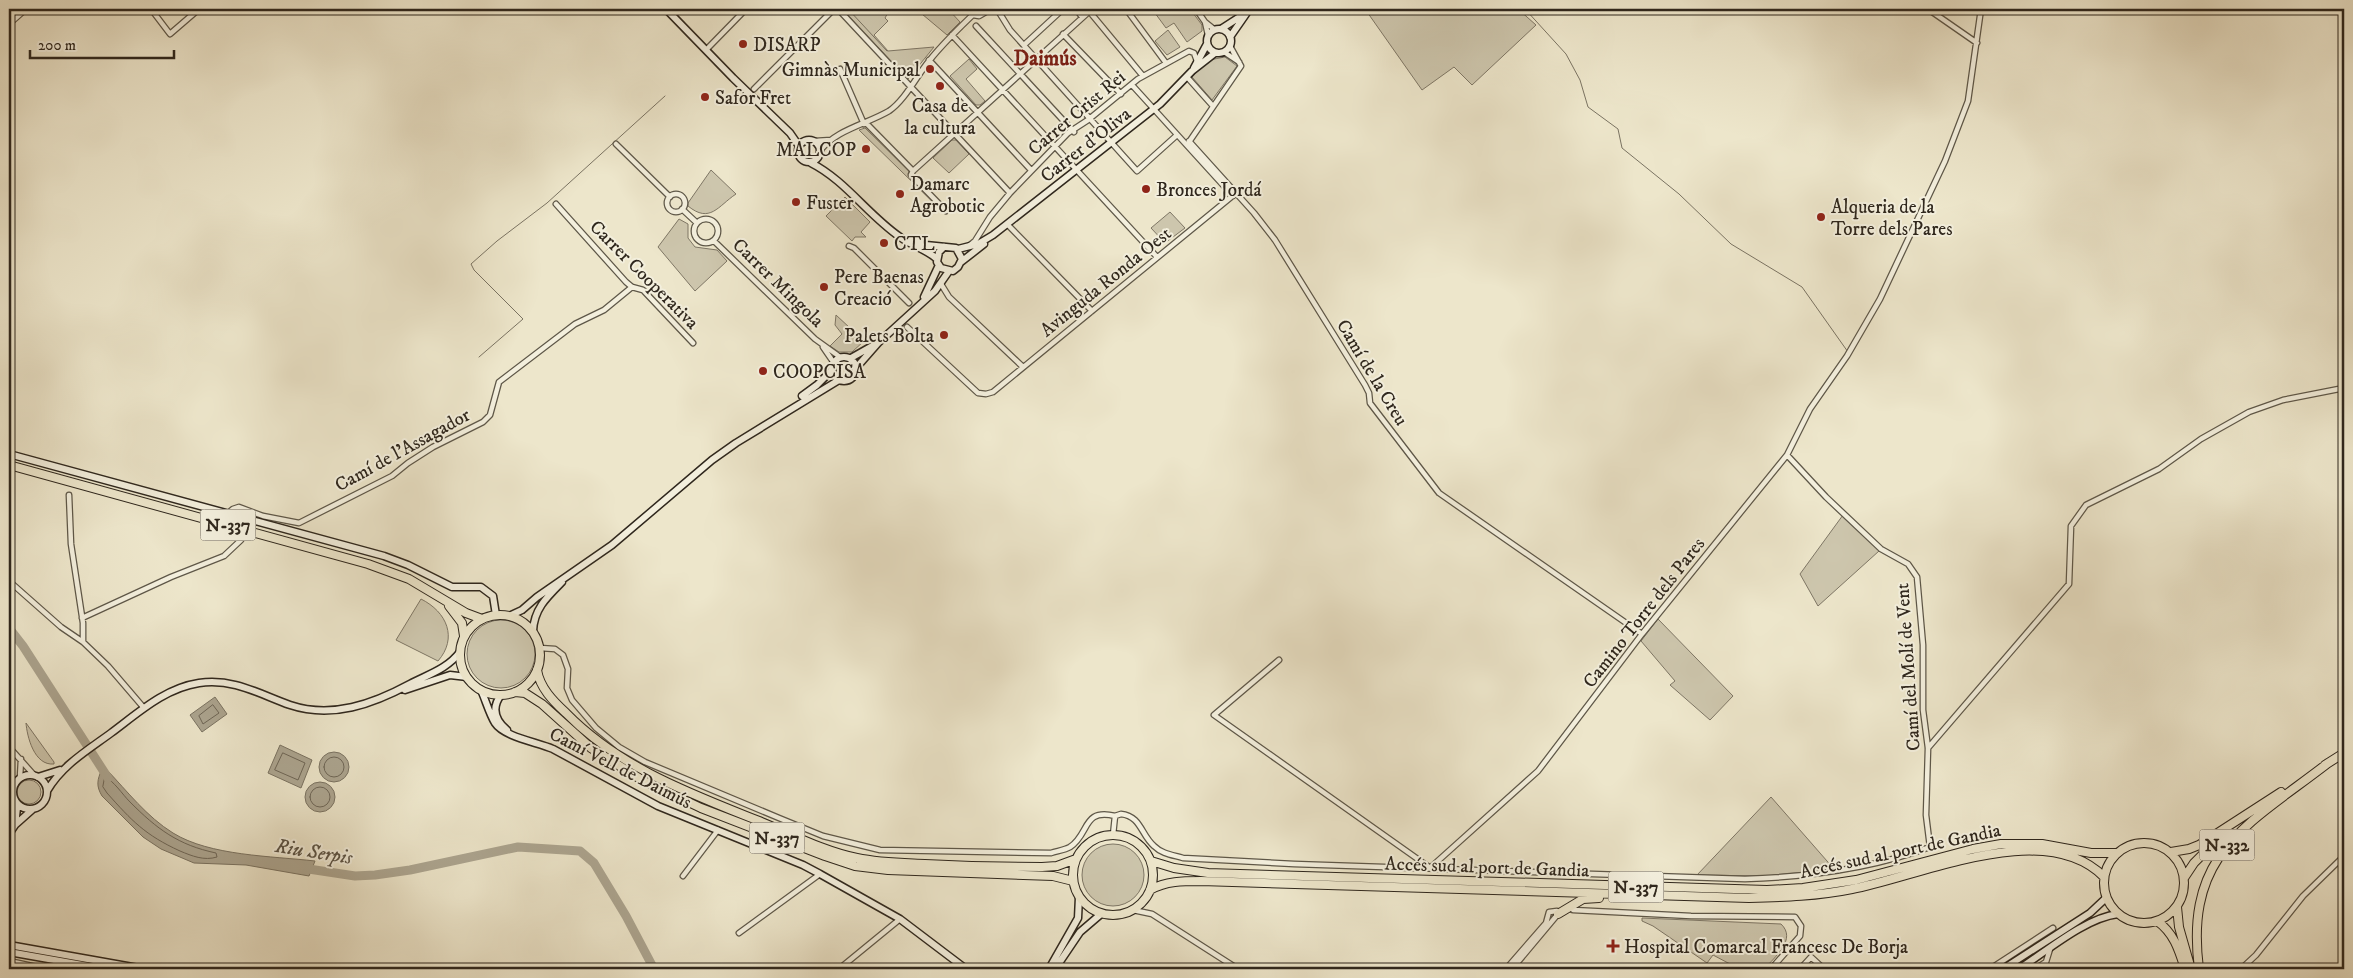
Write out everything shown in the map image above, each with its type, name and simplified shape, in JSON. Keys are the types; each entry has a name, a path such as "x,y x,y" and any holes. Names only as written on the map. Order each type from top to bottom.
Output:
{"highway":[{"name":"N-337","path":"9,465 368,564 409,579 442,600"},
{"path":"442,600 482,619"},
{"path":"442,600 460,619 464,636 460,652 461,662 467,677 481,690 501,696 515,692 532,679 537,670 540,648 533,631 526,624 509,616 496,614 482,619 464,636"},
{"name":"N-337","path":"537,670 547,693 575,722 595,740 632,764 703,799 826,849 867,860 932,865 1042,867 1057,866 1076,860"},
{"name":"N-337","path":"515,692 525,694 542,704 591,748 642,780 702,808 825,856 855,866 888,870 1053,876 1073,882"},
{"name":"N-332","path":"2171,852 2199,845 2344,753"},
{"name":"N-332","path":"2200,969 2197,926 2199,906 2216,861 2229,842 2252,820 2328,763"},
{"name":"N-332","path":"2184,878 2187,871 2214,842 2300,780"},
{"path":"1113,835 1133,840 1144,849 1151,861 1153,875 1150,890 1144,901 1133,910 1121,915 1101,914 1089,908 1080,898 1073,882 1076,860 1087,844 1103,836 1113,835"},
{"name":"Accés sud al port de Gandia","path":"1151,861 1164,866 1208,873 1768,890 1803,888 1856,880 1956,853 2001,844 2042,844 2091,853 2117,853 2128,846 2141,843 2154,844 2171,852"},
{"name":"Accés sud al port de Gandia","path":"1150,890 1179,881 1201,880 1749,898 1793,897 1873,885 1970,857 2008,851 2039,852 2069,857 2094,867 2104,877"},
{"path":"2117,853 2106,868 2104,877 2106,898 2118,914 2136,923 2157,921 2177,907 2184,890 2184,878 2177,859 2171,852"},
{"path":"1558,914 1574,903 1591,898 1684,896"},
{"path":"2177,907 2179,927 2191,969"},
{"path":"2157,921 2173,937 2185,969"}],"main road":[{"path":"666,9 790,133 799,146 798,153 800,158 829,173 893,231 949,271"},
{"path":"1250,10 1230,37 1230,46 1224,52 1215,52 1207,44 1208,35 1250,10"},
{"path":"1218,30 1230,37"},
{"name":"Carrer d'Oliva","path":"956,248 978,244 1009,226 1075,170 1155,111 1192,71 1207,44"},
{"name":"Carrer d'Oliva","path":"1192,71 1215,52"},
{"path":"790,133 811,141 820,147 820,153 829,173"},
{"path":"799,146 811,141"},
{"path":"810,163 820,153"},
{"path":"509,616 520,612 537,597 612,545 712,460 762,425 839,380 850,380 855,375 856,368 878,343 941,284 949,271 956,269 961,262 961,255 956,248 926,245 893,231"},
{"name":"Carrer d'Oliva","path":"961,262 993,235"},
{"path":"922,300 938,262 939,252 944,247"},
{"path":"762,425 766,420 817,385 840,357 850,358 878,343"},
{"path":"850,358 856,368"},
{"path":"833,366 839,380"},
{"path":"9,454 384,556 408,565 452,587 484,589 495,599 496,614"},
{"path":"533,631 534,618 538,609 568,577"},
{"path":"398,691 446,666 460,652"},
{"path":"9,834 15,825 32,809 42,804 47,791 63,769 144,708 164,695 182,687 211,681 245,686 289,704 326,711 354,707 450,675 467,677"},
{"path":"481,690 496,725 508,735 516,737"},
{"name":"Camí Vell de Daimús","path":"501,696 494,705 494,710 504,727 516,737 553,749 632,794 820,874 900,919 966,969"},
{"path":"15,825 17,808 12,799 12,784 20,777 36,776 63,769"},
{"path":"36,776 46,785 47,791"},
{"path":"12,799 23,808 32,809"},
{"path":"1049,969 1078,918 1080,898"},
{"path":"2003,969 2090,913 2106,898"},
{"path":"1055,969 1080,932 1101,914"},
{"path":"2019,969 2097,920 2118,914"},
{"path":"9,945 144,969"},
{"path":"9,952 105,969"}],"street":[{"path":"9,24 26,9"},
{"path":"150,9 170,34 199,9"},
{"path":"706,50 746,9"},
{"path":"754,89 834,9"},
{"path":"838,9 1010,193"},
{"path":"811,141 832,139 895,106 906,94 929,60 979,9"},
{"path":"973,15 979,16 992,9"},
{"path":"997,9 1036,59 1138,171 1177,135"},
{"path":"1024,45 1063,9"},
{"path":"1076,9 1082,17"},
{"path":"1126,9 1166,63"},
{"path":"1196,9 1205,22 1208,35"},
{"path":"1928,9 1976,42"},
{"name":"Camino Torre dels Pares","path":"1430,868 1538,771 1642,634 1788,455 1810,410 1847,356 1880,299 1945,161 1968,101 1981,9"},
{"path":"946,211 911,175 913,171 1090,10 1143,76"},
{"path":"1205,22 1218,30"},
{"path":"976,26 1074,132"},
{"path":"1063,34 1121,94"},
{"path":"952,35 1157,257"},
{"path":"1188,143 1212,105 1241,66 1230,46"},
{"name":"Carrer Crist Rei","path":"956,248 970,245 975,241 990,217 1010,193 1068,134 1074,132 1143,76 1186,52 1194,53 1198,62"},
{"path":"1224,52 1240,63"},
{"path":"929,60 1031,170"},
{"path":"840,70 865,123 913,171"},
{"path":"1187,77 1212,105"},
{"name":"Camí de la Creu","path":"1132,85 1266,228 1299,277 1365,385 1369,393 1370,403 1439,493 1642,634"},
{"path":"820,153 832,139"},
{"path":"616,144 670,197"},
{"path":"677,194 682,196 685,202 682,209 675,212 670,208 668,204 670,197 677,194"},
{"name":"Avinguda Ronda Oest","path":"907,327 975,391 983,394 993,392 1234,194"},
{"name":"Carrer Cooperativa","path":"556,204 632,287 643,290 693,343"},
{"path":"682,209 697,223"},
{"path":"707,219 714,223 718,233 714,241 703,243 696,239 694,231 697,223 707,219"},
{"path":"1009,226 1092,312"},
{"name":"Carrer Mingola","path":"714,241 822,346 840,357"},
{"path":"849,246 858,252 909,303"},
{"path":"941,284 950,299 1023,368"},
{"name":"Camí de l'Assagador","path":"227,514 232,509 239,507 263,516 300,523 397,473 408,462 433,447 483,422 490,415 499,382 575,324 604,310 632,287"},
{"name":"Carrer Mingola","path":"822,346 833,366"},
{"path":"1928,748 2069,584 2071,526 2086,505 2159,469 2201,439 2249,412 2283,400 2344,388"},
{"name":"Camí del Molí de Vent","path":"1430,868 1744,879 1786,877 1850,869 1907,855 1930,846 1926,815 1928,748 1923,710 1923,645 1916,573 1905,561 1880,549 1826,497 1788,455"},
{"path":"69,495 70,544 82,618 83,642"},
{"path":"82,618 171,577 224,556 241,540"},
{"path":"9,581 61,627 83,642 108,666 144,708"},
{"path":"540,648 555,649 562,655 566,663 567,688 572,700 596,728 620,747 645,762 681,778 823,836 880,850 1051,853 1072,846 1091,818 1102,813 1115,816 1128,814 1140,824 1154,846 1168,854 1183,858 1430,868"},
{"path":"1279,660 1214,715 1430,868"},
{"path":"9,747 36,776"},
{"path":"20,777 21,758"},
{"path":"1113,835 1115,816"},
{"path":"683,876 718,830"},
{"path":"2241,969 2256,954 2303,896 2344,856"},
{"path":"739,933 820,874"},
{"path":"1133,910 1152,914 1238,969"},
{"path":"1573,910 1691,916 1795,917 1801,926 1800,936 1771,969"},
{"path":"1506,969 1546,923 1549,912 1557,911 1558,914 1512,969"},
{"path":"839,969 900,919"},
{"path":"1990,969 2053,928"},
{"path":"2035,969 2046,962 2050,949"},
{"path":"1800,969 1812,957 1824,969"},
{"path":"9,961 46,969"}],"shaded area":[{"path":"842,9 890,9 885,18 888,21 874,35 888,51 934,47 908,79"},
{"path":"916,9 948,9 960,22 947,35"},
{"path":"1152,9 1190,9 1202,25 1202,31 1187,42 1174,23 1166,28"},
{"path":"1365,9 1518,9 1536,25 1472,85 1454,67 1422,90"},
{"path":"1168,30 1180,47 1167,55 1155,41"},
{"path":"1225,57 1237,66 1212,100 1192,77 1209,60"},
{"path":"969,59 977,69 966,79 985,101 980,105 976,105 950,76"},
{"path":"865,128 909,171 908,174 941,210 859,130"},
{"path":"952,140 956,140 969,154 949,173 933,158"},
{"path":"711,170 736,194 714,211 702,213 688,206 688,203"},
{"path":"845,197 870,222 861,232 866,237 855,237 852,241 826,216"},
{"path":"1170,212 1185,228 1165,243 1151,228"},
{"path":"679,219 688,224 688,238 695,247 717,250 727,261 695,291 658,247"},
{"path":"836,315 864,341 852,352 839,352 830,346 842,334 835,325"},
{"path":"1843,515 1879,551 1818,606 1800,574"},
{"path":"421,599 437,611 447,626 447,643 438,661 396,640"},
{"path":"1658,619 1733,696 1710,720 1670,685 1675,681 1641,641"},
{"path":"501,620 514,623 525,630 532,641 535,654 532,667 525,678 514,685 501,688 488,685 477,678 470,667 467,654 470,641 477,630 488,623"},
{"path":"26,723 54,764 41,760 37,755 30,742"},
{"path":"29,780 37,784 41,792 37,800 29,804 21,800 17,792 21,784"},
{"path":"1771,797 1834,869 1766,876 1697,875"},
{"path":"1113,844 1125,846 1135,853 1142,863 1144,875 1142,887 1135,897 1125,904 1113,906 1101,904 1091,897 1084,887 1082,875 1084,863 1091,853 1101,846"},
{"path":"1642,918 1781,924 1787,936 1783,948 1764,969 1726,969 1730,964 1713,955 1707,963 1653,926 1642,921"}],"water":[{"path":"215,697 227,714 202,732 190,715"},
{"path":"280,745 312,760 301,788 268,773"},
{"path":"334,752 340,753 348,761 348,773 340,781 334,782 328,781 320,773 319,767 320,761 328,753"},
{"path":"102,769 107,770 146,812 164,827 188,841 223,851 242,854 315,861 309,876 246,865 194,863 161,849 143,837 102,796 98,783"},
{"path":"320,782 331,786 335,797 331,808 320,812 309,808 305,797 309,786"}],"waterway":[{"path":"848,9 887,51"},
{"path":"1525,9 1566,54 1580,80 1588,107 1618,129 1622,148 1679,194 1731,244 1802,287 1848,352"},
{"path":"479,357 523,319 474,270 471,264 497,241 547,203 665,96"},
{"name":"Riu Serpis","path":"9,628 23,646 108,778"},
{"name":"Riu Serpis","path":"302,868 355,876 375,875 410,870 518,847 580,851 594,863 626,916 654,969"}],"tunnel":[{"path":"241,540 259,520"}],"place":[{"name":"DISARP","path":"743,44"},
{"name":"Gimnàs Municipal","path":"930,69"},
{"name":"Casa de la cultura","path":"940,86"},
{"name":"Safor Fret","path":"705,97"},
{"name":"MALCOP","path":"866,149"},
{"name":"Bronces Jordá","path":"1146,189"},
{"name":"Damarc Agrobotic","path":"900,194"},
{"name":"Fuster","path":"796,202"},
{"name":"Alqueria de la Torre dels Pares","path":"1821,217"},
{"name":"CTL","path":"884,243"},
{"name":"Pere Baenas Creació","path":"824,287"},
{"name":"Palets Bolta","path":"944,335"},
{"name":"COOPCISA","path":"763,371"},
{"name":"Hospital Comarcal Francesc De Borja","path":"1613,946"}],"district":[{"name":"Daimús","path":"1045,58"}]}
